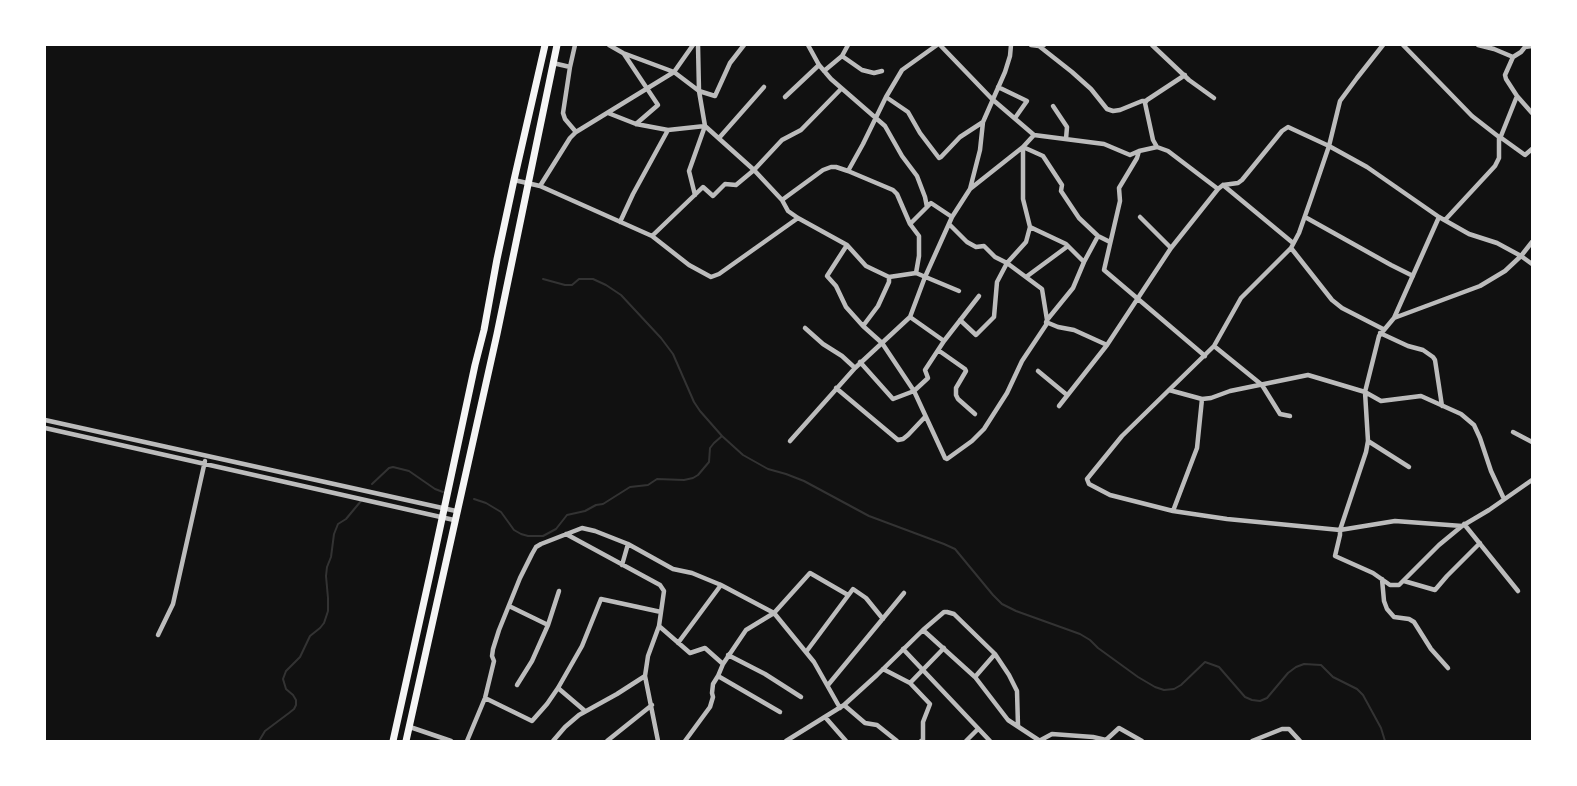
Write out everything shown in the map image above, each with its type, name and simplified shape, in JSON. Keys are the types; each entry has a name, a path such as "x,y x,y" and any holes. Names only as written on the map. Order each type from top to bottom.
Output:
{"main road":[{"path":"393,741 545,45"},
{"path":"406,741 557,45"}],"street":[{"path":"575,45 563,113 576,132"},
{"path":"609,45 623,53 674,72 699,91 715,96 730,63 744,45"},
{"path":"540,186 576,132 674,72 693,45"},
{"path":"695,195 689,171 705,126 699,91 698,45"},
{"path":"808,45 819,65 841,89 885,126 902,156 917,176 927,207"},
{"path":"824,71 842,56 848,45"},
{"path":"848,171 903,68 938,45 992,99 1034,135 1104,144 1130,155 1157,147 1168,151 1218,189"},
{"path":"790,441 860,362 910,317 952,217 970,189 979,157 983,122 1010,56 1011,45"},
{"path":"1030,45 1042,46 1090,89 1107,110 1120,110 1146,101 1185,75"},
{"path":"1152,45 1214,98"},
{"path":"1383,45 1340,101 1329,146 1305,217 1292,245 1241,298 1214,346 1122,436 1087,479 1089,484 1110,495 1173,511 1227,519 1340,530 1395,521 1463,525 1518,591"},
{"path":"1403,45 1472,116 1525,155 1532,149"},
{"path":"1479,45 1513,57"},
{"path":"1532,46 1524,46 1521,52 1513,57 1505,75 1517,96 1532,113"},
{"path":"623,53 658,106 636,124"},
{"path":"842,56 862,70 874,73 882,71"},
{"path":"553,63 570,67"},
{"path":"785,97 819,65"},
{"path":"719,138 764,87"},
{"path":"998,87 1027,101 1015,118"},
{"path":"651,236 703,187 713,196 725,184 736,185 754,170 782,140 801,130 841,89"},
{"path":"1445,220 1495,166 1499,158 1500,137 1517,96"},
{"path":"886,97 910,115 920,133 940,158 960,137 983,122"},
{"path":"1146,101 1153,140 1157,147"},
{"path":"1053,106 1067,127 1066,139"},
{"path":"608,113 636,124 668,130 705,126 754,170 782,200 788,211 847,245 866,266 889,277 916,273 959,291"},
{"path":"1059,406 1107,345 1171,248 1218,189 1223,185 1239,183 1286,127 1329,146 1367,167 1439,217 1469,234 1494,241 1532,264"},
{"path":"620,222 668,130"},
{"path":"970,189 1023,147 1034,135"},
{"path":"960,320 976,335 994,317 997,282 1007,263 1026,242 1030,227 1023,199 1023,147"},
{"path":"1023,147 1042,156 1062,185 1061,191 1079,218 1098,236 1110,242"},
{"path":"1139,151 1119,188 1120,201 1104,270 1204,356"},
{"path":"782,200 824,170 836,167 895,192 910,224 919,236 916,273"},
{"path":"514,180 540,186 651,236 689,265 708,276 714,276 763,245 798,218"},
{"path":"1223,185 1292,245 1332,300 1408,346 1423,350 1436,360 1442,406"},
{"path":"910,224 931,203 952,217"},
{"path":"1305,217 1413,276"},
{"path":"1439,217 1394,318 1382,331 1365,392 1368,441 1366,452 1340,530 1335,556 1374,573 1390,585 1396,586 1463,525 1532,480"},
{"path":"1140,218 1171,248"},
{"path":"950,225 967,242 976,247 984,246 995,257 1007,263 1042,290 1046,321"},
{"path":"1030,227 1068,246 1084,262"},
{"path":"847,245 827,276 836,286 846,308 882,343 914,391 945,458 948,459 984,429 1007,393 1022,361 1046,321 1073,288 1098,236"},
{"path":"1394,318 1475,289 1503,273 1532,242"},
{"path":"1026,277 1068,246"},
{"path":"863,326 878,306 889,277"},
{"path":"860,362 893,399 914,391 928,378 925,370 979,296"},
{"path":"910,317 944,341"},
{"path":"1046,321 1058,327 1074,330 1107,345"},
{"path":"805,328 855,368"},
{"path":"1214,346 1262,385 1280,414 1290,416"},
{"path":"938,351 966,370 956,388 956,395 975,414"},
{"path":"1038,371 1068,395"},
{"path":"1169,390 1203,399 1213,398 1230,391 1308,375 1365,392 1381,401 1421,396 1461,414 1474,425 1504,499"},
{"path":"836,388 898,440 908,435 925,417"},
{"path":"1173,511 1197,448 1203,399"},
{"path":"45,420 443,513 454,520"},
{"path":"45,428 204,464 443,513 456,511"},
{"path":"1513,432 1532,442"},
{"path":"1368,441 1409,467"},
{"path":"158,635 173,604 205,456"},
{"path":"467,741 485,698 494,661 493,649 520,578 536,547 586,528 628,544 672,569 692,573 721,585 774,613 807,652 842,706 865,723 877,725 897,741"},
{"path":"566,534 660,585 664,591 659,626 648,656 645,676 658,741"},
{"path":"1404,580 1435,591 1480,543"},
{"path":"622,565 628,544"},
{"path":"686,741 710,707 714,698 713,684 723,663 746,630 774,613 810,573 848,595"},
{"path":"1382,579 1387,609 1394,617 1414,622 1431,649 1448,668"},
{"path":"678,643 721,585"},
{"path":"807,652 854,589 866,598 884,618"},
{"path":"517,685 532,661 548,625 559,591"},
{"path":"828,685 904,593"},
{"path":"485,698 532,721 558,688 582,646 601,599 662,612"},
{"path":"509,606 548,625"},
{"path":"786,741 842,706 944,612 951,612 995,654 1009,675 1017,692 1018,726"},
{"path":"659,626 691,653 705,648 723,663"},
{"path":"923,630 975,677 1004,716 1043,740 1052,734 1093,737 1106,741 1119,728 1142,741"},
{"path":"910,683 944,648"},
{"path":"903,649 990,741"},
{"path":"975,677 995,654"},
{"path":"728,655 765,674 801,697"},
{"path":"883,669 910,683 930,704 923,722 923,741"},
{"path":"553,741 565,727 585,711 645,676"},
{"path":"718,676 780,712"},
{"path":"558,688 585,711"},
{"path":"607,741 652,705"},
{"path":"825,717 846,741"},
{"path":"410,727 450,741"},
{"path":"966,741 978,729"},
{"path":"1252,741 1282,729 1289,729 1300,741"},
{"path":"797,736 803,741"}],"waterway":[{"path":"543,279 565,285 572,285 579,279 593,279 621,295 673,354 700,411 743,455 768,469 804,481 869,516 955,549 1002,604 1080,634 1138,677 1164,690 1174,689 1181,685 1205,662 1219,667 1245,697 1260,701 1267,698 1296,667 1304,664 1321,665 1333,677 1357,689 1363,695 1381,728 1385,741"},
{"path":"474,499 501,512 514,530 521,534 543,536 556,529 567,515 603,504 630,487 648,485 657,479 693,478 709,462 710,448 722,436"},
{"path":"372,484 393,467 409,471 443,492"},
{"path":"259,741 265,731 296,705 296,700 286,689 283,679 286,671 300,657 310,636 324,623 328,611 327,567 331,557 334,534 338,524 346,519 361,501"}]}
